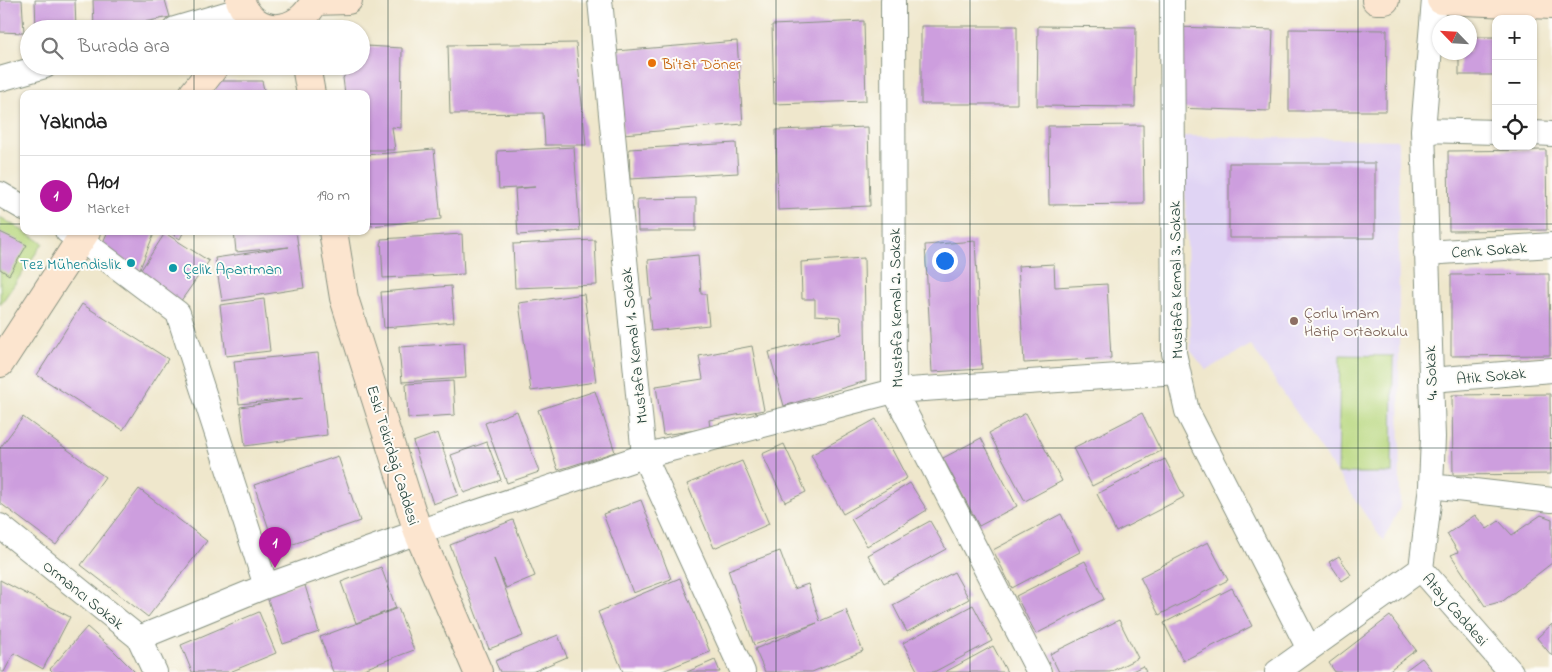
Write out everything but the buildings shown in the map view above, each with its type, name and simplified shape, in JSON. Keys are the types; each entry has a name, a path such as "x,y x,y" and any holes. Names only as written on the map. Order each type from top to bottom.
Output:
{"street":[{"path":"307,13 348,0"},
{"name":"Mustafa Kemal 1. Sokak","path":"600,0 644,456 742,672"},
{"name":"Mustafa Kemal 2. Sokak","path":"893,0 894,391 1039,672"},
{"name":"Mustafa Kemal 3. Sokak","path":"1172,0 1174,353 1178,372 1187,411 1309,649"},
{"path":"1376,0 1386,0"},
{"name":"4. Sokak","path":"1421,569 1431,486 1432,437 1422,130 1434,0"},
{"path":"1441,0 1552,5"},
{"path":"217,20 245,14"},
{"path":"0,79 20,73"},
{"path":"196,90 208,75"},
{"path":"308,75 310,90"},
{"path":"1422,130 1492,132"},
{"path":"1537,133 1552,134"},
{"path":"0,194 20,206"},
{"path":"0,363 76,235"},
{"path":"78,235 178,313 266,586"},
{"name":"Eski Tekirdağ Caddesi","path":"334,235 344,298 418,532 478,672"},
{"name":"Cenk Sokak","path":"1426,253 1552,245"},
{"name":"Atik Sokak","path":"1431,380 1552,370"},
{"path":"139,638 266,586 418,532 644,456 894,391 1178,372"},
{"path":"1431,486 1552,500"},
{"name":"Ormancı Sokak","path":"0,526 139,638 155,672"},
{"path":"1277,672 1421,569"},
{"name":"Atay Caddesi","path":"1421,569 1511,672"}],"shaded area":[{"name":"Çorlu İmam Hatip Ortaokulu","path":"1183,136 1398,140 1400,507 1383,541 1251,345 1206,370 1191,351"}],"green space":[{"path":"0,217 20,229 20,235 30,235 43,243 0,305"},
{"path":"1340,355 1393,356 1392,473 1338,473"}],"place":[{"name":"Bi'tat Döner","path":"652,63"},
{"name":"Tez Mühendislik","path":"131,263"},
{"name":"Çelik Apartman","path":"173,268"},
{"name":"Çorlu İmam Hatip Ortaokulu","path":"1294,321"},
{"name":"A101","path":"275,568"}]}
